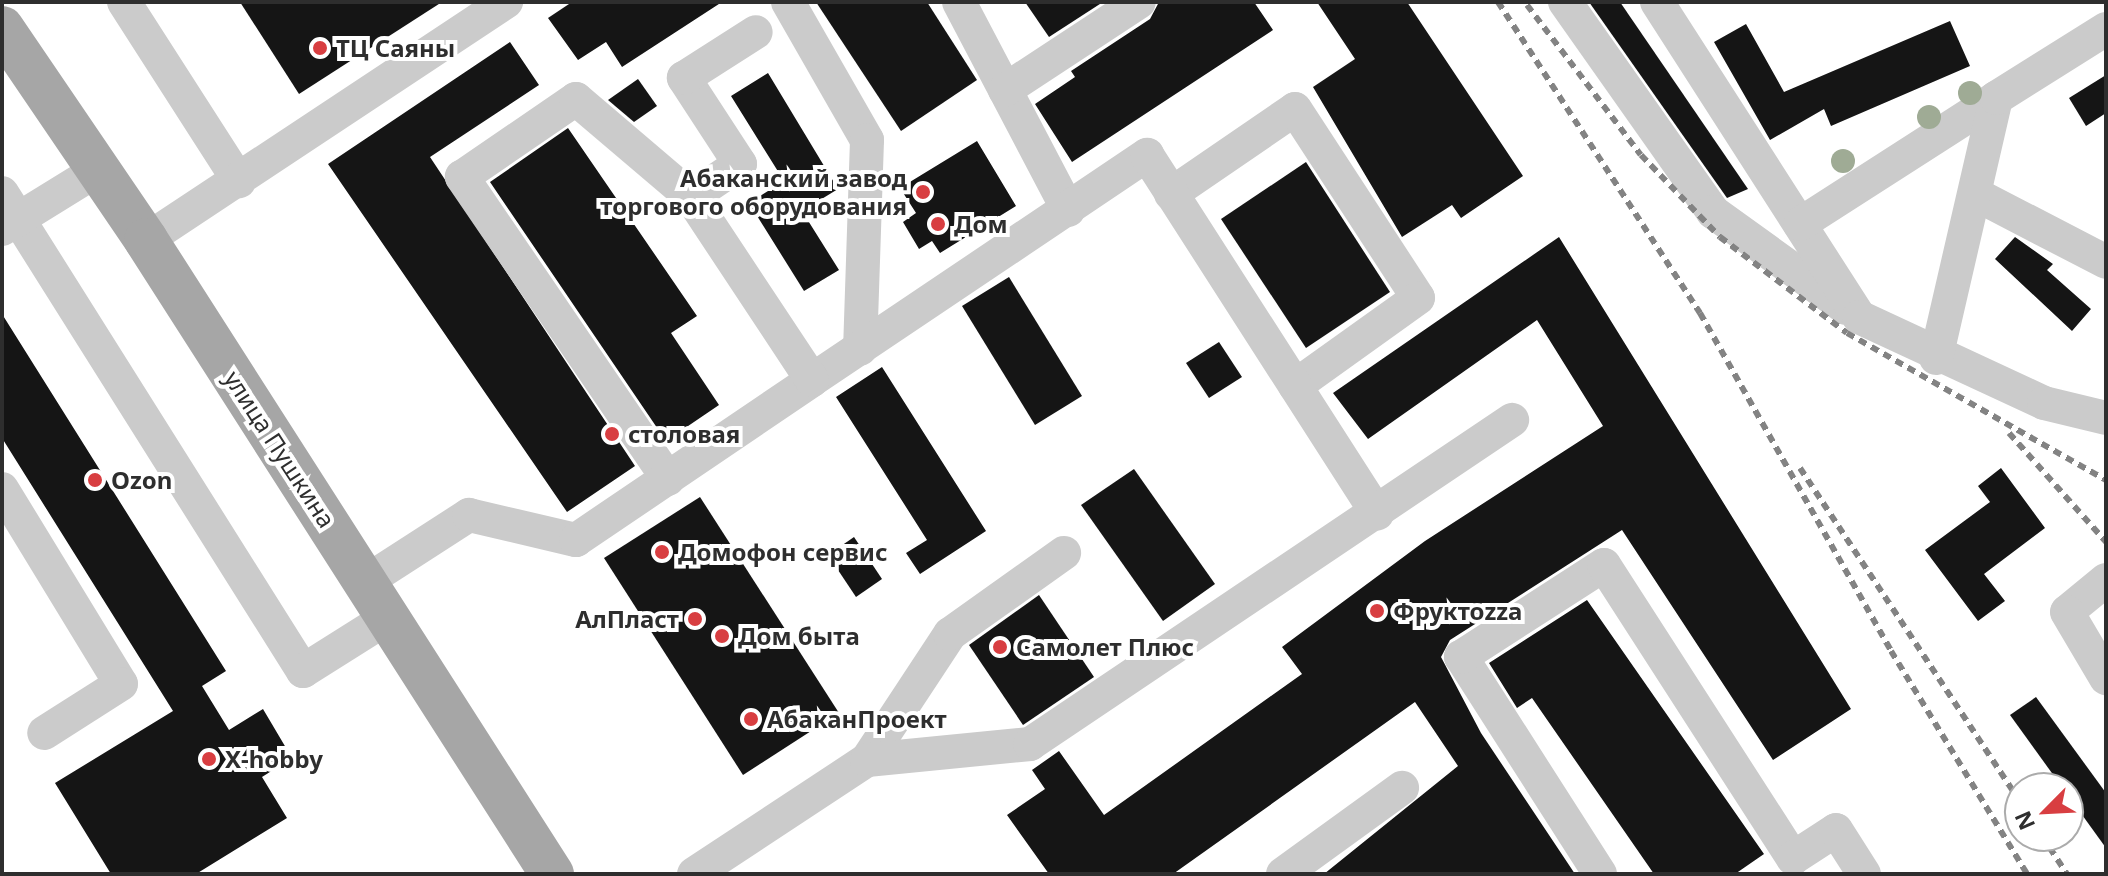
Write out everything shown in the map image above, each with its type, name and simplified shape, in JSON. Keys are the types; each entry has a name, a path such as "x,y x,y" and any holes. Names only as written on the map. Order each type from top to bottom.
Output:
{"main road":[{"name":"улица Пушкина","path":"2,28 146,240 552,874"}],"lane":[{"path":"124,2 239,181"},
{"path":"146,240 506,2"},
{"path":"788,2 867,140 860,349"},
{"path":"959,2 1068,210"},
{"path":"1005,90 1139,2"},
{"path":"1565,2 1713,212 1859,317 1936,358 2044,403 2106,418"},
{"path":"1657,2 1859,317"},
{"path":"1800,224 2106,29"},
{"path":"691,197 740,164 684,78 756,32"},
{"path":"1936,358 1977,195 1996,98"},
{"path":"668,479 462,177 576,99 691,197 812,380"},
{"path":"1171,194 1295,109 1418,298 1295,386"},
{"path":"99,169 7,213 303,671 469,515 576,540 1147,155 1377,513"},
{"path":"1977,195 2106,262"},
{"path":"867,760 1030,744 1512,420"},
{"path":"2,489 121,684 44,733"},
{"path":"694,874 867,760 950,634 1064,553"},
{"path":"1600,874 1461,657 1604,565 1793,858 1836,830 1864,874"},
{"path":"2106,580 2067,612 2106,678"},
{"path":"1283,874 1402,788"}],"building":[{"name":"ТЦ Саяны","path":"240,2 442,2 299,94"},
{"path":"572,2 722,2 622,67 606,42 578,60 548,18"},
{"path":"816,2 927,2 977,80 901,131"},
{"path":"1025,2 1103,2 1049,37"},
{"path":"1159,2 1254,2 1273,30 1072,162 1035,104 1075,77 1071,71 1150,19"},
{"path":"1317,2 1407,2 1523,176 1461,218 1452,205 1402,237 1313,87 1355,59"},
{"path":"1589,2 1620,2 1748,189 1727,198"},
{"path":"1950,21 1970,66 1831,126 1824,109 1770,140 1714,42 1746,24 1784,92"},
{"path":"510,42 539,85 430,157 635,466 567,512 328,164"},
{"path":"768,73 838,189 802,211 839,270 804,291 749,203 784,181 731,96"},
{"path":"2106,75 2106,113 2086,126 2069,98"},
{"path":"638,79 657,106 634,122 608,100"},
{"path":"568,128 697,316 671,333 719,405 666,441 490,182"},
{"path":"977,141 1016,206 940,253 932,241 919,249 903,222 916,213 900,188"},
{"path":"1306,162 1390,292 1306,348 1221,219"},
{"path":"1559,237 1851,709 1773,760 1622,530 1450,640 1441,657 1481,733 1575,874 1324,874 1458,766 1415,702 1173,874 1049,874 1007,815 1045,789 1032,770 1059,751 1104,815 1302,674 1282,647 1425,541 1603,426 1537,320 1368,439 1333,393"},
{"path":"2015,237 2053,264 2047,270 2091,309 2072,331 1995,259"},
{"path":"1009,277 1082,396 1035,425 962,306"},
{"path":"2,314 226,671 202,686 229,730 263,709 292,758 262,777 287,818 196,874 111,874 55,783 173,711 2,438"},
{"path":"1219,342 1242,377 1209,398 1186,363"},
{"path":"882,367 986,531 920,574 906,553 927,540 836,397"},
{"path":"2001,468 2045,528 1984,574 2005,601 1978,621 1925,550 1990,502 1978,486"},
{"path":"1134,469 1215,584 1163,621 1081,505"},
{"name":"Дом быта","path":"700,497 839,713 743,775 604,558"},
{"path":"854,537 882,579 856,597 828,555"},
{"path":"1039,595 1094,677 1023,725 969,645"},
{"path":"1587,600 1764,854 1735,874 1654,874 1532,698 1517,708 1489,663"},
{"path":"2036,697 2106,793 2106,848 2084,818 2084,772 2051,772 2010,715"}],"railway":[{"path":"1498,2 1700,313 1891,651 2027,874"},
{"path":"1527,5 1641,155 1720,237 1847,333 2106,480"},
{"path":"2009,433 2106,542"},
{"path":"1800,468 2004,778"},
{"path":"2053,852 2067,874"}],"place":[{"name":"ТЦ Саяны","path":"320,48"},
{"name":"Абаканский завод торгового оборудования","path":"923,192"},
{"name":"Дом","path":"938,224"},
{"name":"столовая","path":"612,434"},
{"name":"Ozon","path":"95,480"},
{"name":"Домофон сервис","path":"662,552"},
{"name":"Фруктоzzа","path":"1377,611"},
{"name":"АлПласт","path":"695,619"},
{"name":"Дом быта","path":"722,636"},
{"name":"Самолет Плюс","path":"1000,647"},
{"name":"АбаканПроект","path":"751,719"},
{"name":"X-hobby","path":"209,759"}]}
